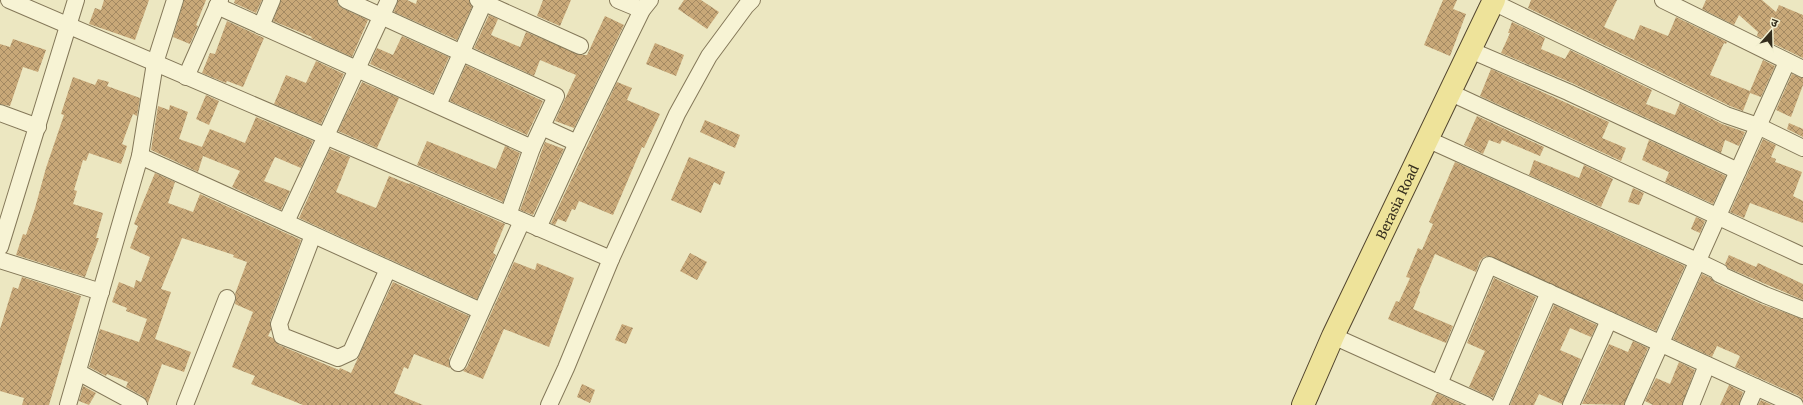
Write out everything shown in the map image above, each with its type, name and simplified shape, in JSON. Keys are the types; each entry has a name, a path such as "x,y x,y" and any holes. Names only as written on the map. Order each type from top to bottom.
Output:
{"main road":[{"name":"Berasia Road","path":"1303,405 1333,336 1429,140 1494,1"}],"street":[{"path":"9,0 612,259"},
{"path":"0,247 76,0"},
{"path":"68,405 140,156 155,63 175,0"},
{"path":"261,26 272,0"},
{"path":"346,0 556,96 532,148 515,218 482,311 458,363"},
{"path":"286,222 389,0"},
{"path":"538,228 577,143 646,5 618,0"},
{"path":"1663,0 1803,69"},
{"path":"438,105 482,1 580,46"},
{"path":"1494,1 1726,115 1758,126 1803,148"},
{"path":"549,405 677,114 709,56 746,2"},
{"path":"186,77 218,3 261,26 532,148"},
{"path":"1470,50 1548,83 1738,172"},
{"path":"1633,405 1787,62"},
{"path":"1450,93 1803,256"},
{"path":"0,113 38,127"},
{"path":"542,127 577,143"},
{"path":"1429,140 1697,261 1720,272 1719,274 1765,295 1803,310"},
{"path":"140,156 482,311"},
{"path":"313,234 279,324 282,336 338,358 351,352 388,269"},
{"path":"0,260 101,292"},
{"path":"1439,384 1489,265 1795,405"},
{"path":"1500,405 1549,292"},
{"path":"185,405 227,298"},
{"path":"1571,405 1609,320"},
{"path":"1333,336 1486,405"},
{"path":"1691,405 1707,365"},
{"path":"78,372 138,405"},
{"path":"1748,405 1756,387"}],"building":[{"path":"104,0 149,0 135,40 89,24 95,8 101,10"},
{"path":"184,0 206,0 196,25 198,26 190,44 173,37"},
{"path":"235,0 262,0 256,13 234,3"},
{"path":"281,0 337,0 338,5 342,8 368,20 352,57 311,38 312,37 273,21"},
{"path":"398,0 407,0 416,4 417,0 469,0 472,7 457,40 394,12"},
{"path":"543,0 571,0 560,26 537,16"},
{"path":"684,0 701,0 719,12 707,29 678,9"},
{"path":"1443,0 1457,0 1453,9 1466,14 1450,56 1424,45"},
{"path":"1531,0 1617,0 1604,27 1634,40 1640,25 1668,36 1676,17 1727,42 1726,44 1724,43 1710,75 1750,91 1763,60 1775,66 1761,97 1750,93 1743,111 1528,8"},
{"path":"1706,0 1762,0 1776,12 1779,5 1803,15 1803,58 1757,36 1758,32 1739,15 1734,25 1702,9"},
{"path":"489,15 498,19 491,35 520,47 526,32 581,55 587,55 605,16 624,25 574,128 555,121 576,75 540,60 534,76 474,48"},
{"path":"227,21 264,38 243,87 227,81 226,83 202,73 210,53 215,54"},
{"path":"1512,22 1545,38 1541,49 1565,59 1570,50 1652,90 1646,104 1675,115 1680,103 1722,124 1745,132 1739,146 1725,140 1721,153 1572,83 1501,53 1510,33 1508,33"},
{"path":"402,36 449,57 433,93 370,64 377,48 393,55"},
{"path":"13,39 46,50 38,72 23,67 10,106 0,104 0,44 10,47"},
{"path":"655,43 684,55 676,76 646,64"},
{"path":"316,61 344,74 321,124 274,104 286,75 306,83"},
{"path":"466,65 543,101 527,135 450,101"},
{"path":"1491,69 1609,122 1602,138 1626,148 1621,161 1480,96"},
{"path":"1792,74 1803,78 1803,85 1791,117 1776,110"},
{"path":"73,77 95,85 98,79 109,82 107,86 140,98 137,116 133,114 122,144 127,146 121,164 89,153 86,161 83,160 74,190 77,191 73,204 103,213 96,238 99,238 85,277 16,255 23,234 26,235 35,208 46,168 64,115 61,114"},
{"path":"362,82 399,98 377,148 338,131"},
{"path":"617,82 632,88 627,100 660,114 644,148 642,147 613,215 579,201 575,210 572,209 566,222 558,219 555,225 551,223"},
{"path":"206,95 219,101 209,125 196,119"},
{"path":"170,105 188,112 179,139 202,147 210,129 245,143 256,117 313,141 301,168 275,157 264,181 290,191 281,210 232,187 240,171 203,156 198,172 151,150 158,106 169,110"},
{"path":"1477,116 1544,147 1540,156 1502,140 1500,144 1489,140 1483,154 1464,145"},
{"path":"705,120 740,135 735,148 700,132"},
{"path":"1789,123 1803,129 1803,137 1787,129"},
{"path":"1763,139 1776,145 1771,157 1776,159 1775,162 1802,172 1793,196 1803,201 1803,223 1750,203 1744,218 1730,212"},
{"path":"1649,140 1726,176 1713,204 1665,182 1669,172 1642,160"},
{"path":"427,141 496,169 505,146 520,153 503,202 417,165"},
{"path":"545,142 564,149 533,215 520,210"},
{"path":"330,149 350,157 336,192 376,208 389,176 409,184 410,183 505,224 493,253 496,255 477,299 299,218"},
{"path":"689,157 725,172 720,185 714,182 701,213 671,200"},
{"path":"1534,160 1579,178 1584,165 1613,179 1601,207 1529,175"},
{"path":"1455,162 1685,266 1656,331 1488,256 1484,257 1480,261 1476,272 1435,254 1413,309 1453,326 1446,343 1388,319 1396,301 1399,302 1410,278 1406,277 1418,248 1422,250 1433,224 1429,222"},
{"path":"155,173 175,182 168,203 193,212 200,194 301,240 270,321 271,330 268,336 273,338 279,345 339,370 340,368 351,373 393,282 469,316 449,359 450,368 414,354 408,369 404,367 394,393 423,405 303,405 251,384 255,376 232,367 253,312 235,304 235,294 247,262 233,257 234,255 182,238 161,289 171,292 155,339 191,352 184,372 162,364 148,403 144,397 126,387 128,382 107,374 106,376 89,367 100,329 139,342 147,319 126,311 127,308 112,302 119,282 134,288 136,280 141,282 150,257 130,248 138,226 134,224"},
{"path":"1633,188 1644,193 1639,205 1628,202"},
{"path":"1696,217 1705,221 1700,233 1691,229"},
{"path":"690,253 707,262 697,280 680,271"},
{"path":"1729,255 1756,267 1758,263 1803,284 1803,300 1728,268 1725,264"},
{"path":"514,262 535,270 537,263 574,278 549,347 504,329 483,379 463,371 467,367"},
{"path":"1702,274 1711,278 1715,283 1761,304 1803,319 1803,400 1799,396 1735,367 1740,356 1717,346 1712,357 1673,339"},
{"path":"22,277 81,296 49,405 22,405 24,398 0,391 0,329 13,287 18,289"},
{"path":"1494,278 1536,297 1493,398 1469,387 1485,351 1467,343"},
{"path":"1554,305 1597,325 1591,337 1570,328 1560,350 1581,359 1562,404 1539,394 1534,405 1510,405"},
{"path":"622,324 633,328 626,344 615,340"},
{"path":"1633,341 1648,348 1624,405 1582,404 1609,344 1628,352"},
{"path":"1679,362 1695,370 1682,405 1653,405 1645,401 1656,378 1670,384"},
{"path":"582,384 595,390 590,403 577,397"},
{"path":"1729,385 1743,392 1739,405 1720,405"},
{"path":"83,386 96,393 89,405 79,401"},
{"path":"1437,393 1463,405 1431,405"},
{"path":"1761,400 1772,405 1758,405"}]}
